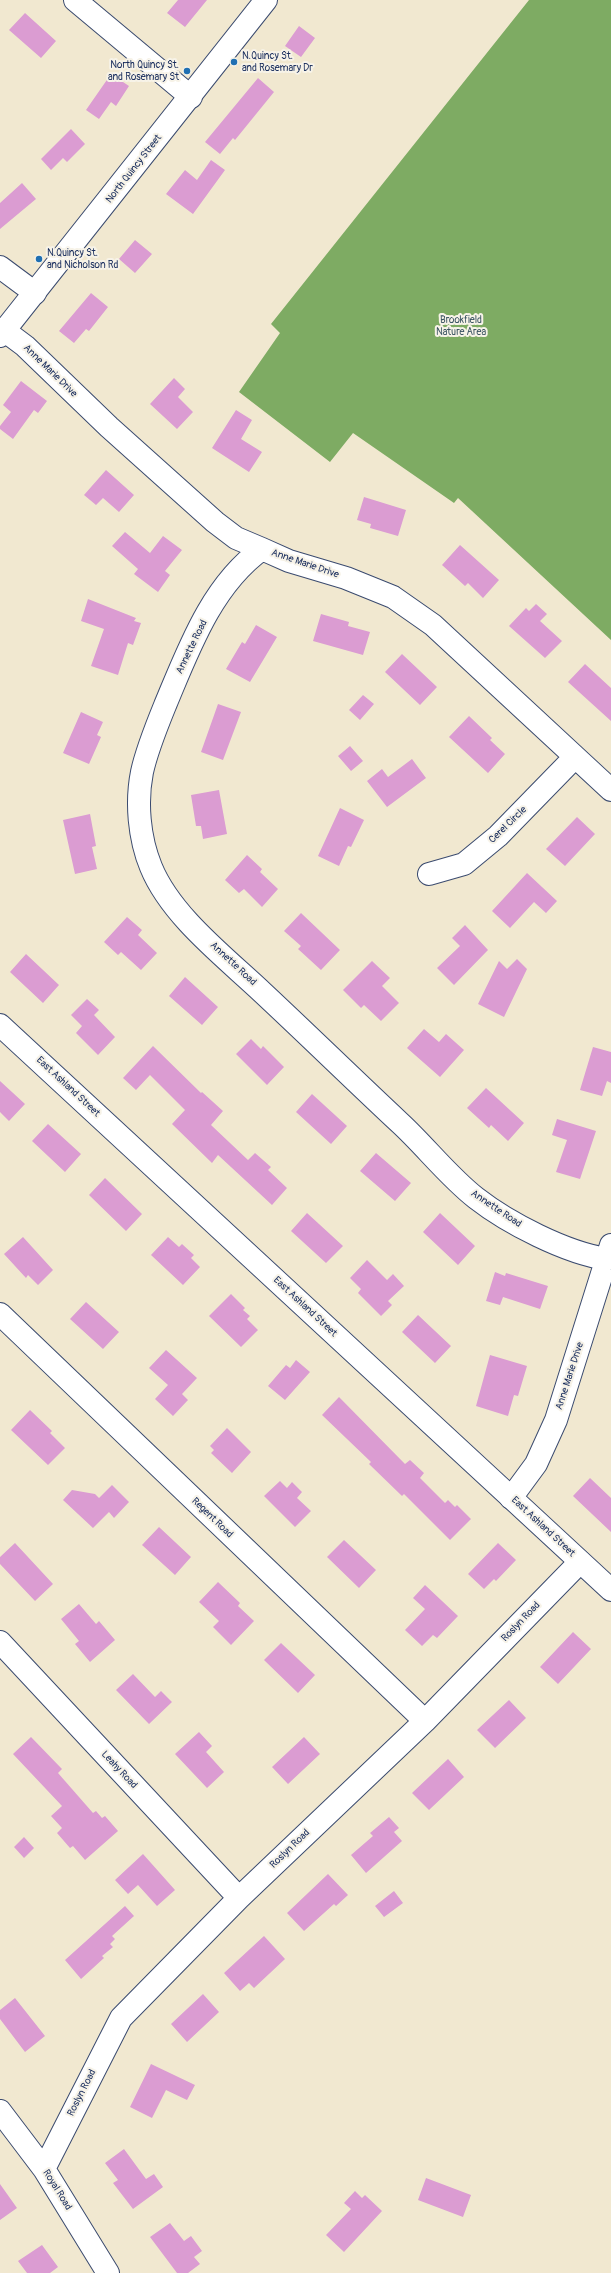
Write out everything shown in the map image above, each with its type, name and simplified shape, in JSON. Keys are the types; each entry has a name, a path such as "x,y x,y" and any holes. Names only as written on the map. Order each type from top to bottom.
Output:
{"street":[{"path":"75,0 191,97"},
{"name":"North Quincy Street","path":"2,334 191,97 266,0"},
{"path":"0,267 35,293"},
{"name":"Anne Marie Drive","path":"2,334 25,346 109,427 215,522 236,538 289,561 346,578 393,597 433,625 611,790"},
{"name":"Annette Road","path":"262,549 247,560 221,590 188,650 160,719 142,772 139,827 151,867 168,898 201,934 415,1137 476,1198 536,1235 593,1257 609,1252"},
{"name":"Cerel Circle","path":"429,874 464,864 498,836 575,757"},
{"name":"East Ashland Street","path":"0,1025 611,1590"},
{"name":"Anne Marie Drive","path":"511,1498 536,1464 556,1420 609,1252"},
{"name":"Regent Road","path":"0,1314 425,1721"},
{"name":"Roslyn Road","path":"44,2169 121,2018 239,1898 425,1721 580,1562"},
{"name":"Leahy Road","path":"0,1642 239,1898"},
{"name":"Royal Road","path":"0,2111 44,2169 108,2273"}],"green space":[{"name":"Brookfield Nature Area","path":"529,0 611,0 611,640 458,498 454,503 353,433 330,462 239,392 280,333 271,324"}],"building":[{"path":"178,0 207,0 185,27 167,13"},
{"path":"25,13 56,41 41,58 9,30"},
{"path":"299,26 315,38 301,57 285,46"},
{"path":"111,74 129,86 116,106 111,102 99,119 86,110"},
{"path":"258,78 274,92 235,140 233,138 220,154 205,142"},
{"path":"71,129 85,144 67,162 63,158 51,170 41,159"},
{"path":"211,160 225,170 193,214 166,194 185,170 197,180"},
{"path":"22,183 36,199 0,229 0,203"},
{"path":"135,240 152,254 135,273 119,259"},
{"path":"91,293 108,307 89,331 86,329 74,343 59,331"},
{"path":"174,378 185,389 178,397 193,412 177,429 150,404"},
{"path":"21,381 47,401 38,413 34,410 13,439 0,429 0,426 11,412 3,405"},
{"path":"236,410 252,420 241,439 262,452 249,472 212,448"},
{"path":"106,470 134,495 119,512 103,498 96,505 84,495"},
{"path":"364,497 406,510 398,536 370,528 371,524 357,520"},
{"path":"125,532 150,553 163,536 182,550 165,571 170,575 158,592 134,574 138,569 112,546"},
{"path":"460,545 499,580 483,598 468,583 465,586 442,565"},
{"path":"88,599 136,618 134,621 141,623 133,645 128,643 118,675 91,666 104,629 81,621"},
{"path":"536,604 547,614 540,621 562,641 545,658 509,626 526,608 529,611"},
{"path":"321,614 349,622 348,626 370,632 363,655 313,641"},
{"path":"256,625 277,637 250,682 226,669 242,642 245,644"},
{"path":"402,654 437,687 420,705 385,672"},
{"path":"585,664 611,688 611,721 568,682"},
{"path":"363,695 374,704 360,720 349,710"},
{"path":"218,704 241,712 223,760 201,752"},
{"path":"81,712 103,722 97,735 101,737 89,764 63,753"},
{"path":"469,716 492,738 490,740 505,754 488,773 449,737"},
{"path":"350,746 363,761 351,771 338,756"},
{"path":"412,759 426,778 387,807 367,781 382,769 388,777"},
{"path":"219,790 227,834 203,839 201,826 196,826 191,795"},
{"path":"340,808 364,820 351,847 348,846 339,866 318,856"},
{"path":"90,814 96,846 92,847 97,869 75,874 63,820"},
{"path":"577,817 595,834 565,866 546,849"},
{"path":"247,855 262,869 260,872 278,889 262,907 244,889 239,893 225,880"},
{"path":"527,873 557,901 546,913 534,902 510,928 492,911"},
{"path":"301,913 340,950 321,970 298,949 301,946 284,931"},
{"path":"127,917 142,930 138,935 157,953 141,970 121,952 118,955 104,942"},
{"path":"465,925 488,950 454,985 437,968 460,946 452,938"},
{"path":"26,954 59,985 43,1003 10,972"},
{"path":"517,959 527,969 504,1017 478,1004 499,961 507,969"},
{"path":"372,961 390,978 382,986 399,1003 381,1021 364,1005 361,1008 343,990"},
{"path":"185,977 218,1007 202,1025 169,996"},
{"path":"87,999 99,1010 94,1015 115,1037 98,1055 76,1033 82,1026 71,1015"},
{"path":"424,1029 439,1042 446,1034 464,1050 440,1077 407,1048"},
{"path":"251,1039 261,1049 263,1046 284,1067 267,1085 236,1054"},
{"path":"153,1046 201,1093 202,1092 223,1111 211,1125 248,1160 255,1153 271,1167 268,1170 287,1188 272,1205 218,1155 212,1163 172,1124 185,1110 150,1075 136,1090 123,1078"},
{"path":"593,1047 611,1052 611,1083 607,1081 602,1096 580,1090"},
{"path":"0,1081 25,1104 9,1121 0,1112"},
{"path":"486,1088 524,1123 508,1141 491,1125 489,1128 467,1108"},
{"path":"312,1094 347,1126 331,1144 296,1112"},
{"path":"557,1119 596,1131 580,1179 556,1172 567,1140 552,1135"},
{"path":"48,1124 81,1154 65,1172 32,1141"},
{"path":"376,1153 411,1183 395,1201 360,1171"},
{"path":"105,1178 142,1214 126,1231 89,1195"},
{"path":"307,1213 343,1246 326,1263 291,1231"},
{"path":"440,1213 475,1246 458,1265 423,1232"},
{"path":"23,1237 53,1270 38,1285 28,1275 26,1278 4,1254"},
{"path":"168,1237 179,1247 182,1244 194,1255 191,1258 200,1267 183,1285 151,1255"},
{"path":"367,1260 387,1280 393,1274 404,1286 388,1301 392,1305 381,1316 358,1293 361,1289 350,1278"},
{"path":"495,1272 505,1276 506,1273 548,1286 540,1309 503,1297 500,1305 486,1301"},
{"path":"231,1294 245,1308 243,1310 250,1316 247,1319 258,1330 241,1347 209,1316"},
{"path":"86,1302 119,1332 103,1349 70,1319"},
{"path":"418,1315 451,1346 435,1363 402,1332"},
{"path":"166,1350 197,1378 182,1394 188,1400 173,1416 155,1399 168,1385 149,1368"},
{"path":"490,1355 527,1366 518,1396 514,1395 508,1416 476,1406"},
{"path":"296,1360 310,1372 285,1400 268,1386 286,1365 290,1368"},
{"path":"339,1397 405,1464 410,1460 424,1473 420,1478 445,1503 448,1500 455,1507 457,1505 471,1519 450,1540 404,1494 402,1496 369,1464 371,1462 322,1415"},
{"path":"30,1410 52,1431 50,1433 65,1448 48,1465 11,1430"},
{"path":"227,1428 251,1452 232,1473 211,1453 214,1450 210,1446"},
{"path":"590,1478 611,1498 611,1532 573,1496"},
{"path":"280,1481 287,1488 292,1482 302,1492 297,1498 311,1511 295,1527 264,1496"},
{"path":"112,1485 129,1502 114,1518 109,1512 93,1528 63,1500 72,1490 95,1494 99,1498"},
{"path":"159,1527 191,1557 175,1575 142,1545"},
{"path":"344,1540 376,1570 359,1588 327,1557"},
{"path":"15,1543 53,1584 35,1601 0,1564 0,1557"},
{"path":"498,1543 516,1560 496,1581 494,1579 484,1589 468,1574"},
{"path":"218,1582 240,1603 238,1606 254,1621 231,1645 213,1627 219,1621 199,1602"},
{"path":"425,1585 458,1616 437,1638 433,1635 422,1646 405,1630 425,1609 413,1598"},
{"path":"79,1604 96,1624 99,1621 115,1640 90,1662 75,1644 79,1641 61,1619"},
{"path":"573,1632 591,1649 558,1684 540,1667"},
{"path":"281,1643 315,1675 298,1693 264,1660"},
{"path":"133,1674 155,1697 161,1691 172,1702 149,1724 116,1690"},
{"path":"509,1700 526,1718 495,1748 477,1730"},
{"path":"199,1732 212,1746 206,1752 224,1772 207,1788 175,1754"},
{"path":"31,1737 62,1769 58,1773 93,1813 96,1811 102,1818 105,1816 118,1831 85,1860 73,1846 70,1848 57,1833 62,1828 51,1816 62,1806 13,1754"},
{"path":"304,1737 320,1754 288,1784 272,1767"},
{"path":"448,1759 464,1777 429,1810 412,1793"},
{"path":"389,1817 399,1828 394,1832 402,1841 366,1873 351,1855 373,1836 370,1833"},
{"path":"24,1837 34,1848 24,1858 14,1847"},
{"path":"143,1854 175,1890 157,1906 138,1885 128,1894 115,1880"},
{"path":"328,1874 348,1895 336,1906 334,1904 304,1931 287,1913"},
{"path":"394,1891 403,1903 384,1917 375,1906"},
{"path":"125,1906 134,1916 112,1936 115,1939 110,1944 113,1947 102,1956 104,1958 81,1979 65,1960"},
{"path":"264,1936 285,1959 254,1988 249,1983 240,1991 224,1973"},
{"path":"203,1994 219,2012 187,2042 171,2024"},
{"path":"15,1998 45,2036 25,2052 0,2019 0,2010"},
{"path":"151,2064 195,2085 187,2100 166,2090 152,2118 130,2107"},
{"path":"124,2149 146,2179 154,2174 163,2187 133,2209 113,2183 118,2180 105,2163"},
{"path":"426,2178 471,2195 463,2217 418,2200"},
{"path":"0,2184 17,2208 0,2220"},
{"path":"355,2191 362,2198 365,2195 382,2211 344,2252 326,2235 351,2209 344,2203"},
{"path":"170,2223 184,2241 191,2236 202,2251 194,2257 200,2264 188,2273 177,2273 150,2237"},
{"path":"42,2245 58,2267 50,2273 27,2273 18,2261"}],"place":[{"name":"N.Quincy St. and Rosemary Dr","path":"234,62"},
{"name":"North Quincy St. and Rosemary St","path":"187,71"},
{"name":"N.Quincy St. and Nicholson Rd","path":"39,259"}]}
